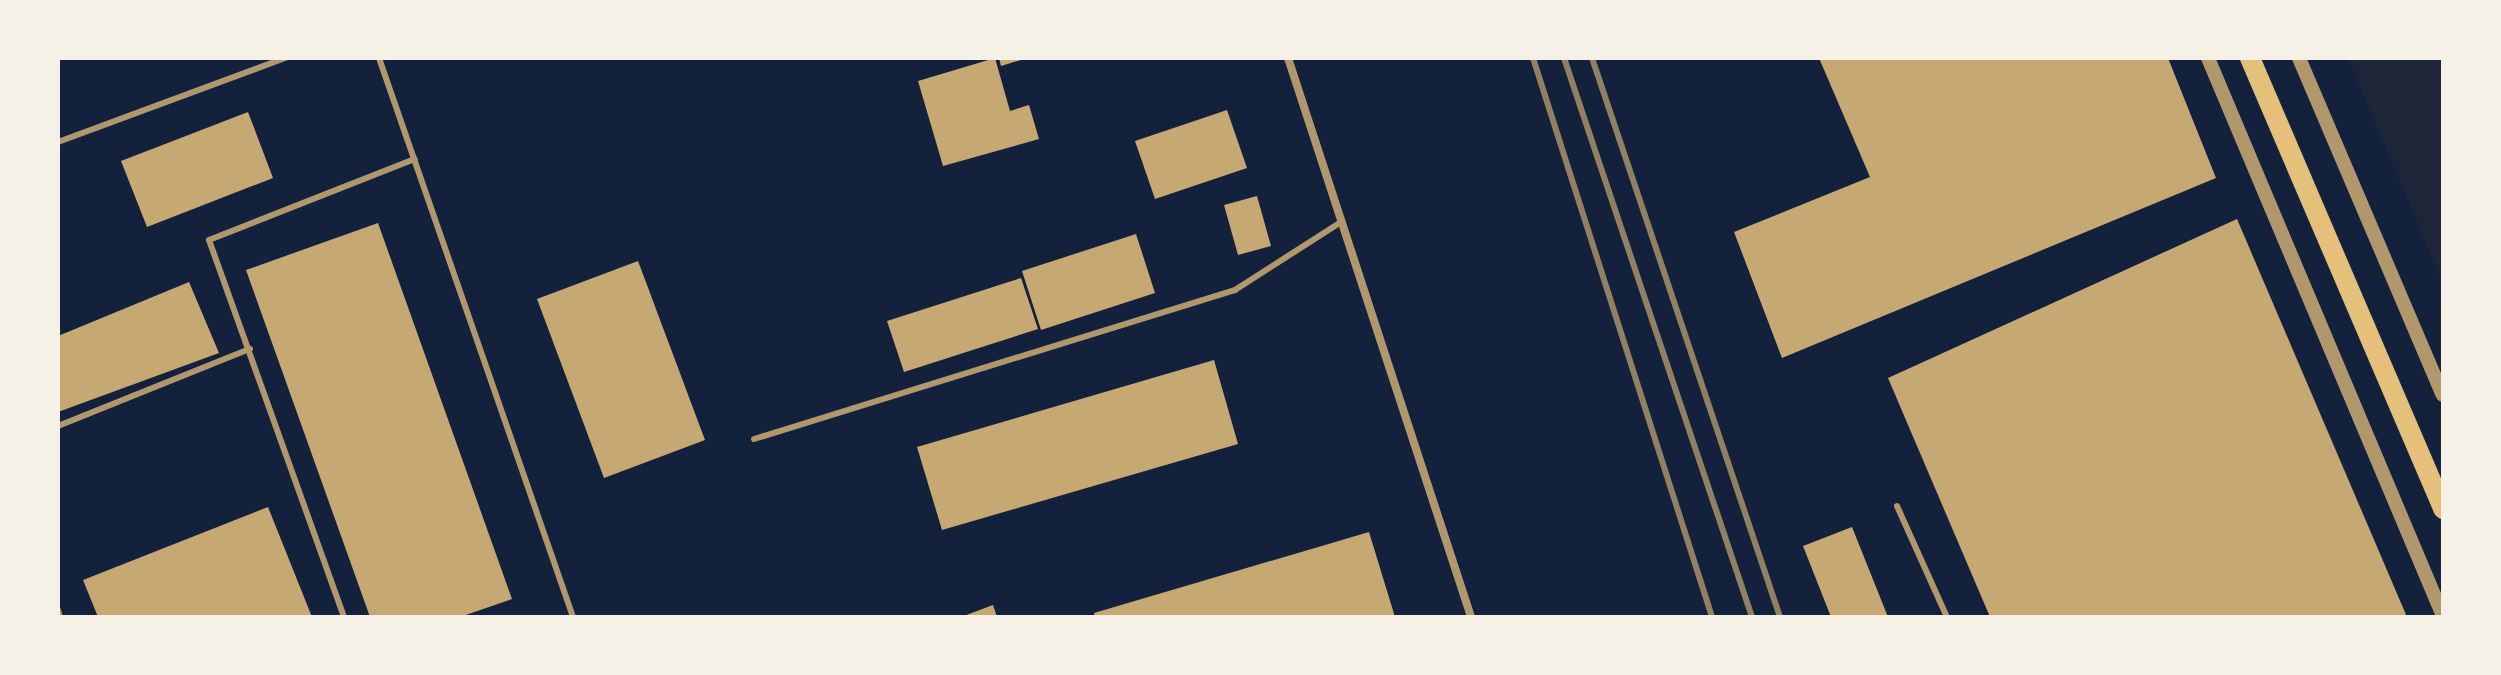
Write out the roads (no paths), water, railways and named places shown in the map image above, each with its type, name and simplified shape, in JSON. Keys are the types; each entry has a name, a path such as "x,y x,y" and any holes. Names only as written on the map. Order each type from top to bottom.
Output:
{"main road":[{"path":"2250,58 2443,509"}],"street":[{"path":"1288,58 1471,617"},
{"path":"2208,58 2443,616"},
{"path":"2299,58 2443,395"}],"lane":[{"path":"58,142 285,58"},
{"path":"379,58 573,617"},
{"path":"344,617 209,240 415,159"},
{"path":"754,439 1235,290 1341,222"},
{"path":"58,426 250,349"},
{"path":"1897,506 1947,617"},
{"path":"58,610 60,617"}],"railway":[{"path":"1533,58 1712,617"},
{"path":"1564,58 1752,617"},
{"path":"1592,58 1780,617"}]}
